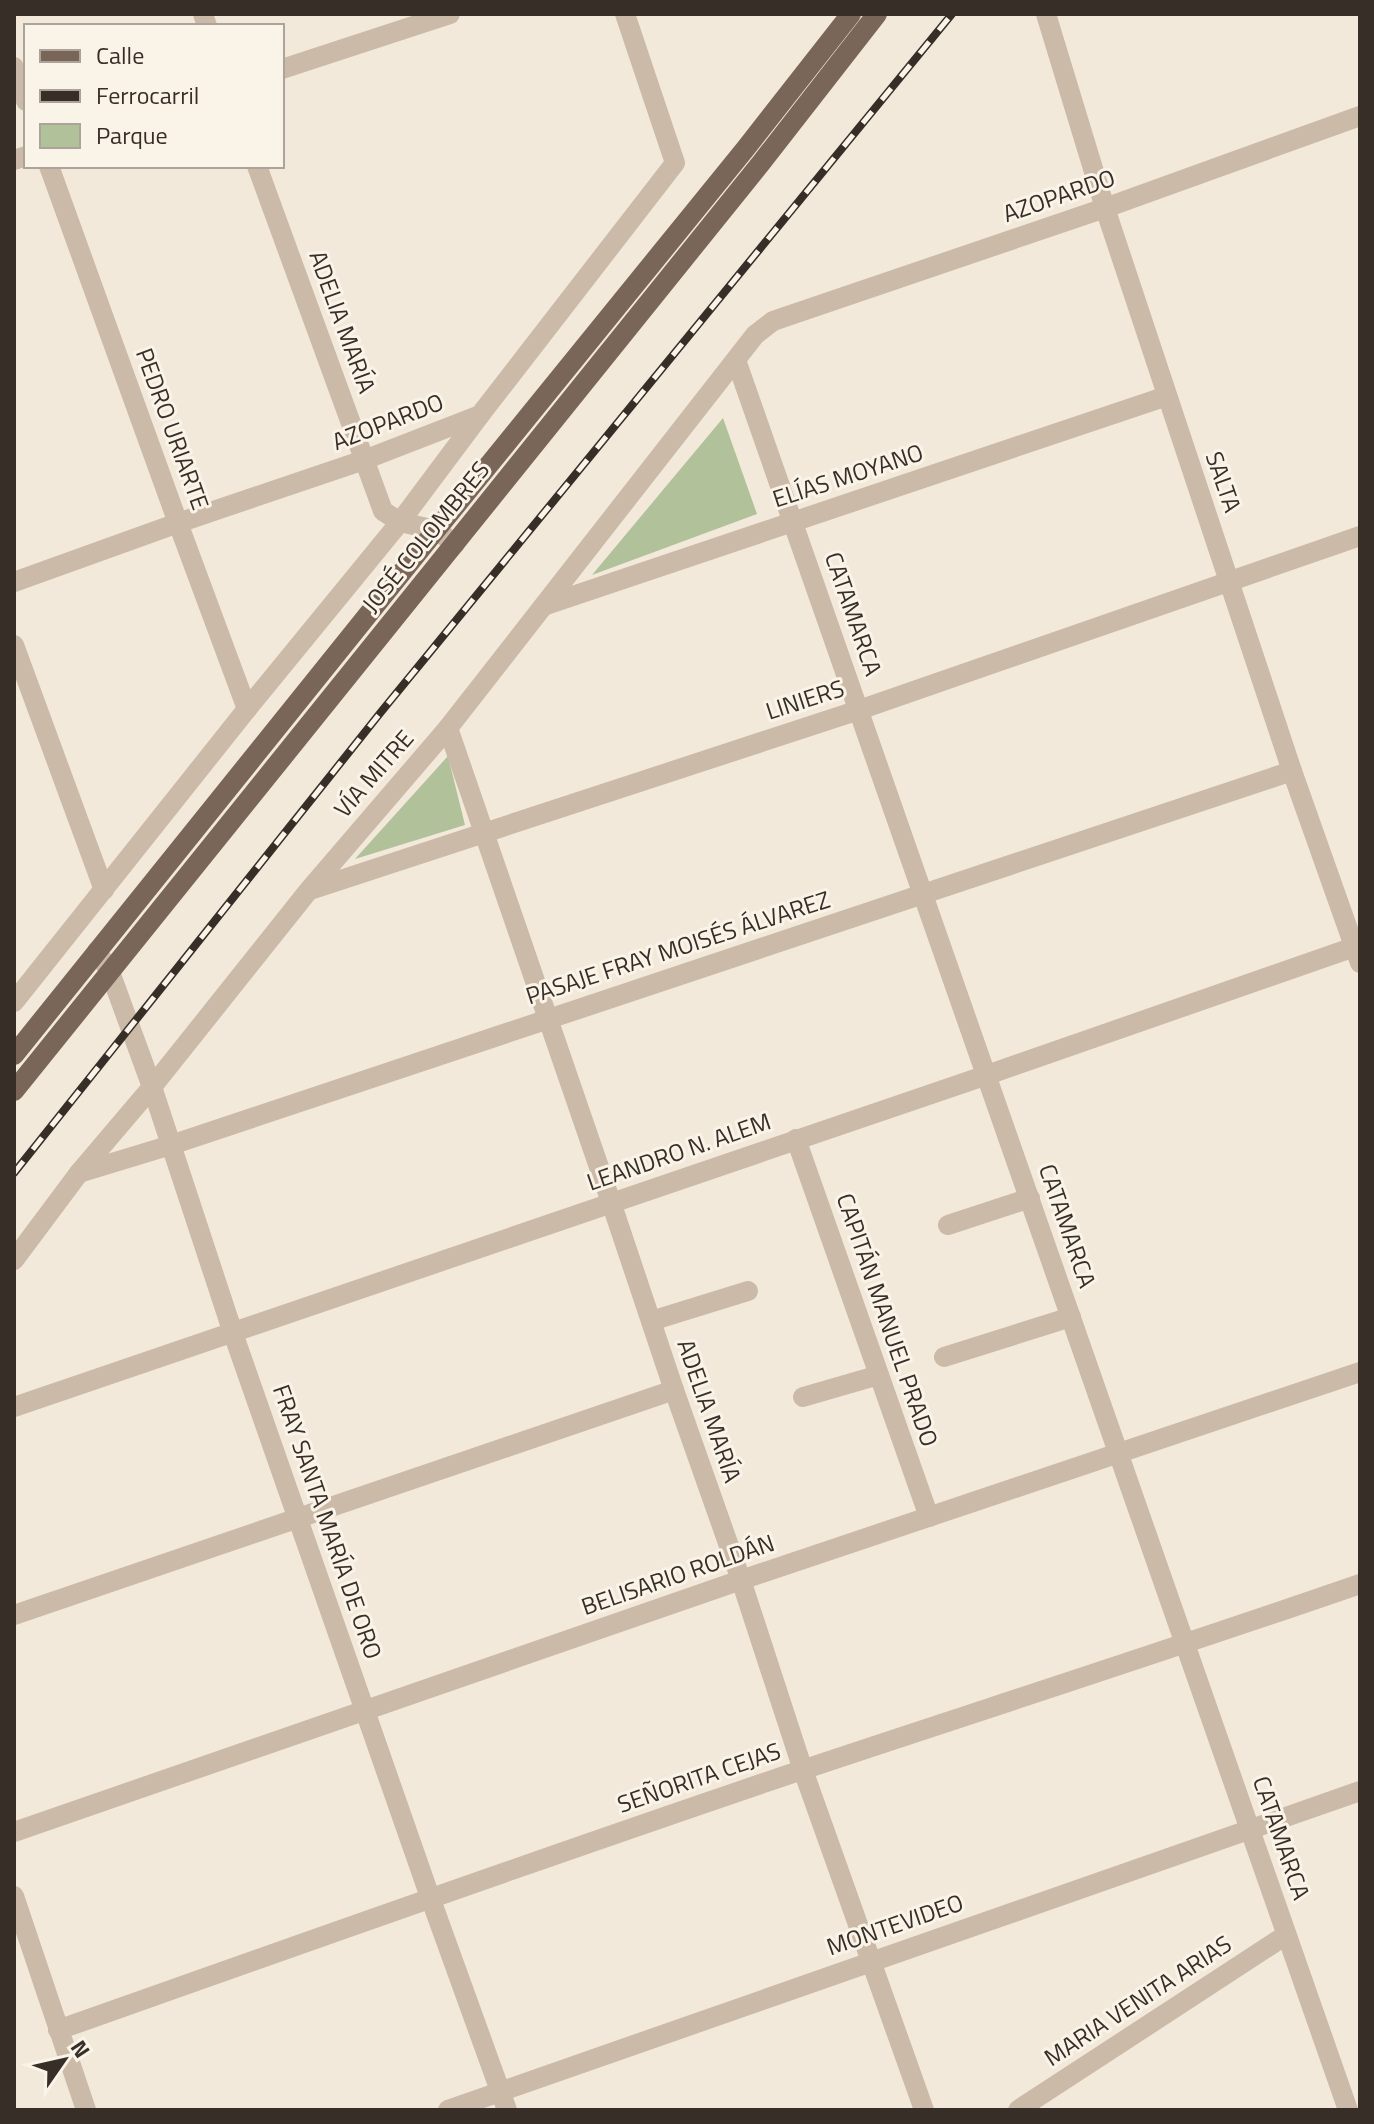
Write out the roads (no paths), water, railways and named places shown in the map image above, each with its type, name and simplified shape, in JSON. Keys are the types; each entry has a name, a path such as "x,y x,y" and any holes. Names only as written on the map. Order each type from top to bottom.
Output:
{"main road":[{"name":"JOSÉ COLOMBRES","path":"14,1055 851,14"},
{"name":"JOSÉ COLOMBRES","path":"14,1091 761,163 877,14"}],"street":[{"path":"284,68 416,20 450,14"},
{"name":"AZOPARDO","path":"14,582 364,460 480,415 675,163 625,14"},
{"name":"SALTA","path":"1046,14 1167,396 1292,771 1358,951"},
{"path":"14,67 24,95"},
{"name":"AZOPARDO","path":"773,321 1105,208 1360,116"},
{"name":"PEDRO URIARTE","path":"50,168 247,709"},
{"name":"ADELIA MARÍA","path":"258,168 383,511 400,522"},
{"name":"VÍA MITRE","path":"14,1260 79,1173 152,1087 309,890 448,728 755,335 773,321"},
{"name":"CATAMARCA","path":"736,360 1348,2110"},
{"name":"ELÍAS MOYANO","path":"546,605 1167,396"},
{"name":"JOSÉ COLOMBRES","path":"18,994 400,522 480,415"},
{"path":"400,522 436,530 455,544"},
{"name":"LINIERS","path":"309,890 859,710 1360,536"},
{"path":"14,645 104,890"},
{"name":"ADELIA MARÍA","path":"448,728 741,1580 803,1770 924,2110"},
{"name":"PASAJE FRAY MOISÉS ÁLVAREZ","path":"79,1173 1292,771"},
{"name":"FRAY SANTA MARÍA DE ORO","path":"97,951 110,972 152,1087 233,1333 504,2101"},
{"name":"LEANDRO N. ALEM","path":"14,1407 796,1139 1358,951"},
{"name":"CAPITÁN MANUEL PRADO","path":"796,1139 929,1517"},
{"path":"948,1225 1030,1198"},
{"path":"651,1321 748,1291"},
{"path":"944,1357 1071,1317"},
{"name":"BELISARIO ROLDÁN","path":"14,1832 741,1580 1360,1372"},
{"path":"803,1397 879,1375"},
{"path":"14,1615 674,1390"},
{"name":"SEÑORITA CEJAS","path":"58,2030 430,1897 1360,1584"},
{"name":"MONTEVIDEO","path":"448,2110 504,2101 872,1960 1360,1791"},
{"path":"14,1896 86,2110"},
{"name":"MARIA VENITA ARIAS","path":"1018,2110 1286,1935"}],"railway":[{"path":"14,1173 381,712 952,14"}]}
